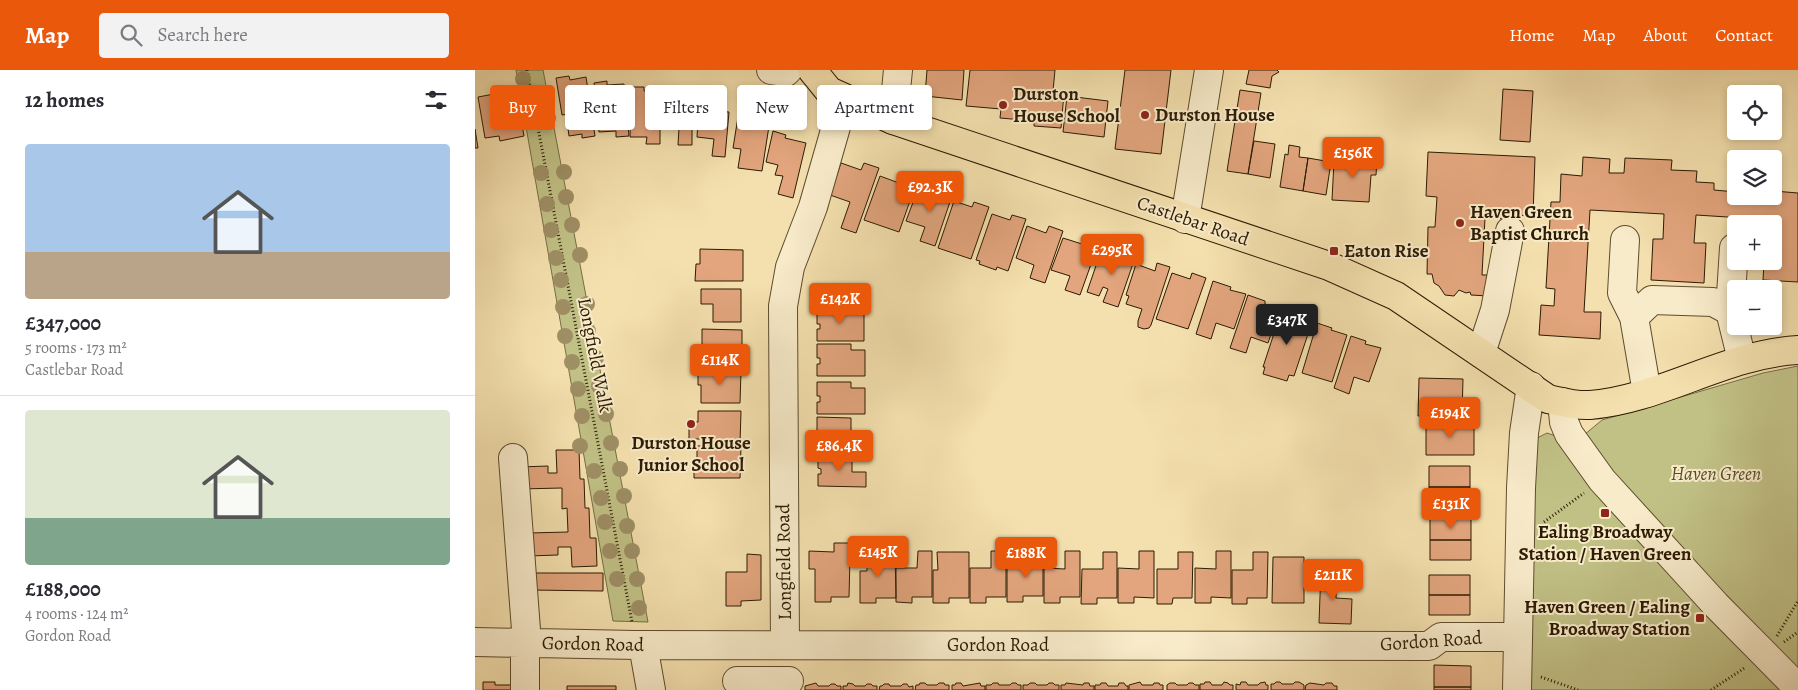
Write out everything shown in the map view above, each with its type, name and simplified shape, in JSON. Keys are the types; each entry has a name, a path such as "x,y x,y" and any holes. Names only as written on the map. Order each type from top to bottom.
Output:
{"main road":[{"name":"Castlebar Road","path":"812,70 824,85"},
{"name":"Castlebar Road","path":"922,130 1329,266 1397,296 1549,399 1562,402"},
{"path":"1562,402 1589,405 1647,393 1742,360 1798,350"}],"street":[{"path":"771,70 786,72 788,70"},
{"path":"896,85 898,70"},
{"path":"1185,219 1209,70"},
{"name":"Longfield Road","path":"789,686 783,306 790,267 813,207 835,130"},
{"path":"1481,353 1495,310 1510,231"},
{"path":"1625,240 1622,293 1634,317 1647,393"},
{"path":"1634,317 1652,300 1713,302 1727,309"},
{"path":"1736,335 1742,360"},
{"path":"1526,683 1518,637 1519,540 1524,433 1531,386"},
{"path":"1562,402 1564,422 1569,434 1602,480 1716,605 1798,688"},
{"path":"513,458 526,643 525,690"},
{"name":"Gordon Road","path":"475,642 640,645 1429,646 1441,637 1518,637"},
{"path":"640,645 651,690"},
{"path":"737,681 789,686"}],"path":[{"name":"Longfield Walk","path":"527,70 640,645"},
{"path":"1519,540 1602,480"},
{"path":"1711,690 1765,655 1798,601"},
{"path":"1526,683 1578,690"}],"green space":[{"path":"516,70 543,70 546,85 519,85"},
{"path":"527,130 554,130 648,622 613,621"},
{"name":"Haven Green","path":"1798,366 1798,676 1681,563 1584,435 1602,420 1763,373"},
{"name":"Haven Green","path":"1547,433 1556,436 1788,690 1522,690 1535,442 1539,437"}],"building":[{"path":"927,70 964,70 962,100 932,97 932,85 926,85"},
{"path":"970,70 1055,70 1053,91 1064,93 1061,128 1034,126 1034,121 1000,118 1001,109 966,106"},
{"path":"1125,70 1171,70 1161,154 1115,149"},
{"path":"1249,70 1277,70 1279,72 1272,76 1270,88 1246,84"},
{"path":"569,76 570,80 586,77 587,85 565,85 565,114 562,115 556,78"},
{"path":"607,81 607,85 594,85 594,83"},
{"path":"635,87 644,87 645,130 660,130 660,144 646,144 647,137 630,137 630,130 635,130"},
{"path":"1503,89 1533,91 1530,142 1500,140"},
{"path":"1240,90 1261,93 1248,174 1227,171"},
{"path":"490,95 490,130 523,130 524,136 500,141 499,136 485,138 478,97"},
{"path":"1067,96 1108,101 1104,137 1063,132"},
{"path":"727,112 729,112 725,157 712,156 714,139 697,137 697,130 727,130"},
{"path":"737,123 737,130 768,130 762,171 738,168 741,149 733,148"},
{"path":"475,129 478,148 475,148"},
{"path":"568,130 594,130 595,136 582,138 582,134 569,136"},
{"path":"599,130 628,130 629,136 616,137 616,131 599,132"},
{"path":"679,130 692,130 692,145 678,145"},
{"path":"773,131 786,135 785,138 806,143 793,198 778,194 783,176 775,175 778,165 766,162"},
{"path":"1254,141 1275,144 1270,178 1248,174"},
{"path":"1289,145 1300,147 1299,157 1308,158 1303,191 1280,187 1285,154 1288,155"},
{"name":"Haven Green Baptist Church","path":"1428,152 1535,157 1533,216 1509,215 1509,219 1485,218 1482,275 1488,275 1488,296 1471,295 1470,292 1466,293 1459,290 1454,296 1445,295 1439,286 1434,283 1432,274 1427,274 1428,227 1435,227 1437,197 1426,196"},
{"path":"1583,157 1610,159 1609,173 1624,173 1625,158 1672,160 1671,170 1697,171 1696,182 1714,183 1714,190 1727,191 1727,205 1782,205 1782,192 1798,193 1798,282 1763,280 1764,270 1782,270 1782,215 1727,215 1727,217 1696,215 1694,243 1706,243 1704,283 1651,280 1653,239 1663,239 1664,214 1590,210 1584,312 1601,312 1600,339 1539,335 1541,305 1554,306 1555,289 1546,288 1551,202 1560,202 1561,174 1582,176"},
{"path":"1308,158 1331,162 1326,195 1303,191"},
{"path":"1340,158 1377,159 1376,175 1371,175 1369,202 1332,200 1334,161 1340,161"},
{"path":"841,163 861,170 864,163 879,168 856,233 841,228 850,202 830,195"},
{"path":"902,175 917,181 899,232 864,220 880,176 899,183"},
{"path":"939,188 953,193 935,246 920,241 925,227 906,221 918,189 937,195"},
{"path":"954,201 972,207 974,202 989,207 971,259 938,248"},
{"path":"992,214 1010,220 1012,215 1026,219 1008,271 997,267 996,270 979,264 980,261 976,260"},
{"path":"1027,226 1046,233 1049,226 1063,231 1045,283 1030,278 1034,265 1016,258"},
{"path":"1084,237 1099,242 1080,295 1065,290 1070,276 1051,270 1063,238 1082,244"},
{"path":"700,249 743,250 743,281 695,281 696,264 700,264"},
{"path":"1122,250 1136,255 1118,307 1103,302 1108,289 1103,287 1099,296 1087,292 1101,251 1119,257"},
{"path":"1157,263 1170,267 1151,325 1149,328 1144,329 1138,327 1142,309 1126,304 1129,296 1126,295 1136,264 1155,271"},
{"path":"1172,273 1190,279 1192,273 1206,278 1188,329 1156,319"},
{"path":"1213,281 1231,287 1230,290 1246,294 1234,329 1216,323 1211,339 1196,334"},
{"path":"701,289 741,289 741,322 713,322 713,304 701,304"},
{"path":"1248,295 1265,301 1265,304 1280,308 1268,343 1251,337 1246,353 1230,348"},
{"path":"817,308 850,308 864,313 864,341 817,341 817,329 820,329 820,324 817,324"},
{"path":"1282,309 1298,314 1297,317 1312,322 1294,376 1289,375 1287,381 1263,374 1265,367 1263,367"},
{"path":"1317,323 1347,335 1332,382 1302,373"},
{"path":"702,329 742,330 742,362 702,362"},
{"path":"1351,336 1366,341 1365,344 1381,348 1369,382 1354,377 1349,394 1334,388"},
{"path":"817,344 851,344 851,350 865,350 865,376 817,376 817,364 820,364 820,358 817,358"},
{"path":"698,370 741,371 740,403 701,403 701,385 698,385"},
{"path":"1419,378 1463,379 1462,416 1418,416"},
{"path":"817,382 851,382 851,388 865,388 865,414 817,414 817,402 820,402 820,396 817,396"},
{"path":"698,411 741,411 740,443 703,443 703,439 689,439 689,422 698,422"},
{"path":"817,417 851,418 851,435 862,435 862,450 817,450 817,438 820,438 820,432 817,432"},
{"path":"1426,422 1474,423 1474,455 1426,455"},
{"path":"697,446 741,446 740,478 694,478 694,460 697,460"},
{"path":"556,450 579,450 580,479 584,479 585,508 589,508 590,538 596,538 597,566 572,567 571,547 558,547 558,555 528,556 528,533 568,532 567,508 562,509 562,488 519,489 519,467 548,466 548,473 557,473"},
{"path":"818,454 852,454 852,472 866,472 866,487 818,486 818,474 821,474 821,469 818,468"},
{"path":"1429,466 1470,466 1470,487 1429,487"},
{"path":"1429,487 1470,487 1470,507 1429,507"},
{"path":"1430,519 1471,519 1471,540 1430,540"},
{"path":"1430,540 1471,540 1471,560 1430,560"},
{"path":"834,543 856,543 856,559 850,558 849,597 831,597 831,602 815,602 815,569 809,569 809,551 834,552"},
{"path":"1028,550 1043,550 1043,596 1023,596 1023,602 1007,602 1007,567 1028,568"},
{"path":"918,551 932,551 932,597 912,597 912,603 896,602 896,568 917,568"},
{"path":"991,551 1006,551 1006,597 986,597 986,603 970,603 970,568 991,568"},
{"path":"1065,551 1080,551 1080,597 1060,597 1060,603 1044,603 1044,568 1065,569"},
{"path":"1139,551 1154,551 1154,598 1134,597 1134,603 1118,603 1118,568 1139,569"},
{"path":"1216,551 1231,551 1231,598 1211,597 1211,603 1195,603 1195,568 1216,569"},
{"path":"867,552 895,552 896,598 876,598 876,603 860,603 860,571 867,571"},
{"path":"937,552 969,552 969,598 949,598 949,603 933,603 933,570 938,570"},
{"path":"1103,552 1117,552 1117,598 1097,598 1097,604 1081,604 1082,569 1103,569"},
{"path":"1178,552 1193,552 1192,598 1173,598 1172,604 1157,604 1157,569 1178,569"},
{"path":"1253,552 1268,552 1267,598 1247,598 1247,604 1232,604 1232,570 1253,570"},
{"path":"747,554 761,555 761,600 741,601 741,606 726,606 726,572 747,572"},
{"path":"1273,557 1304,557 1304,603 1272,603"},
{"path":"1321,569 1337,570 1336,598 1352,599 1351,624 1319,623"},
{"path":"531,573 603,573 603,591 531,590"},
{"path":"1429,575 1470,575 1470,595 1429,595"},
{"path":"1429,595 1470,595 1470,615 1429,615"},
{"path":"1434,665 1471,666 1471,687 1434,687"},
{"path":"483,682 495,682 495,685 515,685 515,690 483,690"},
{"path":"1140,682 1142,685 1159,683 1163,685 1163,690 1129,690 1129,685"},
{"path":"1210,682 1212,685 1228,683 1233,685 1233,690 1200,690 1200,684"},
{"path":"1241,682 1246,682 1248,685 1258,685 1265,682 1268,685 1268,690 1236,690 1236,684 1240,685"},
{"path":"1276,682 1293,684 1299,682 1304,685 1304,690 1271,690 1271,684"},
{"path":"816,683 818,686 835,684 841,686 841,690 805,690 805,686"},
{"path":"848,683 855,686 871,684 877,686 877,690 843,690 843,686 847,686"},
{"path":"920,683 937,685 944,683 949,685 949,690 915,690 916,685"},
{"path":"961,683 963,686 980,683 981,686 985,686 985,690 952,690 952,685"},
{"path":"993,683 1010,685 1016,683 1021,685 1021,690 986,690 986,685"},
{"path":"1030,683 1047,685 1053,683 1059,685 1059,690 1023,690 1023,685"},
{"path":"1066,683 1083,685 1084,683 1089,683 1090,686 1094,686 1094,690 1061,690 1061,685"},
{"path":"1101,683 1106,683 1108,686 1118,686 1119,683 1124,683 1128,686 1128,690 1095,690 1095,685 1100,685"},
{"path":"1170,683 1187,685 1193,683 1199,685 1199,690 1167,690 1167,685"},
{"path":"1310,683 1324,685 1332,683 1334,686 1337,686 1337,690 1305,690 1306,685"},
{"path":"884,684 901,686 907,684 909,687 913,686 913,690 879,690 880,686"},
{"path":"567,686 616,686 616,690 567,690"},
{"path":"1434,687 1471,687 1471,690 1434,690"}],"place":[{"name":"Durston House School","path":"1003,105"},
{"name":"Durston House","path":"1145,115"},
{"name":"Haven Green Baptist Church","path":"1460,223"},
{"name":"Eaton Rise","path":"1334,251"},
{"name":"Durston House Junior School","path":"691,424"},
{"name":"Ealing Broadway Station / Haven Green","path":"1605,513"},
{"name":"Haven Green / Ealing Broadway Station","path":"1700,618"}]}
